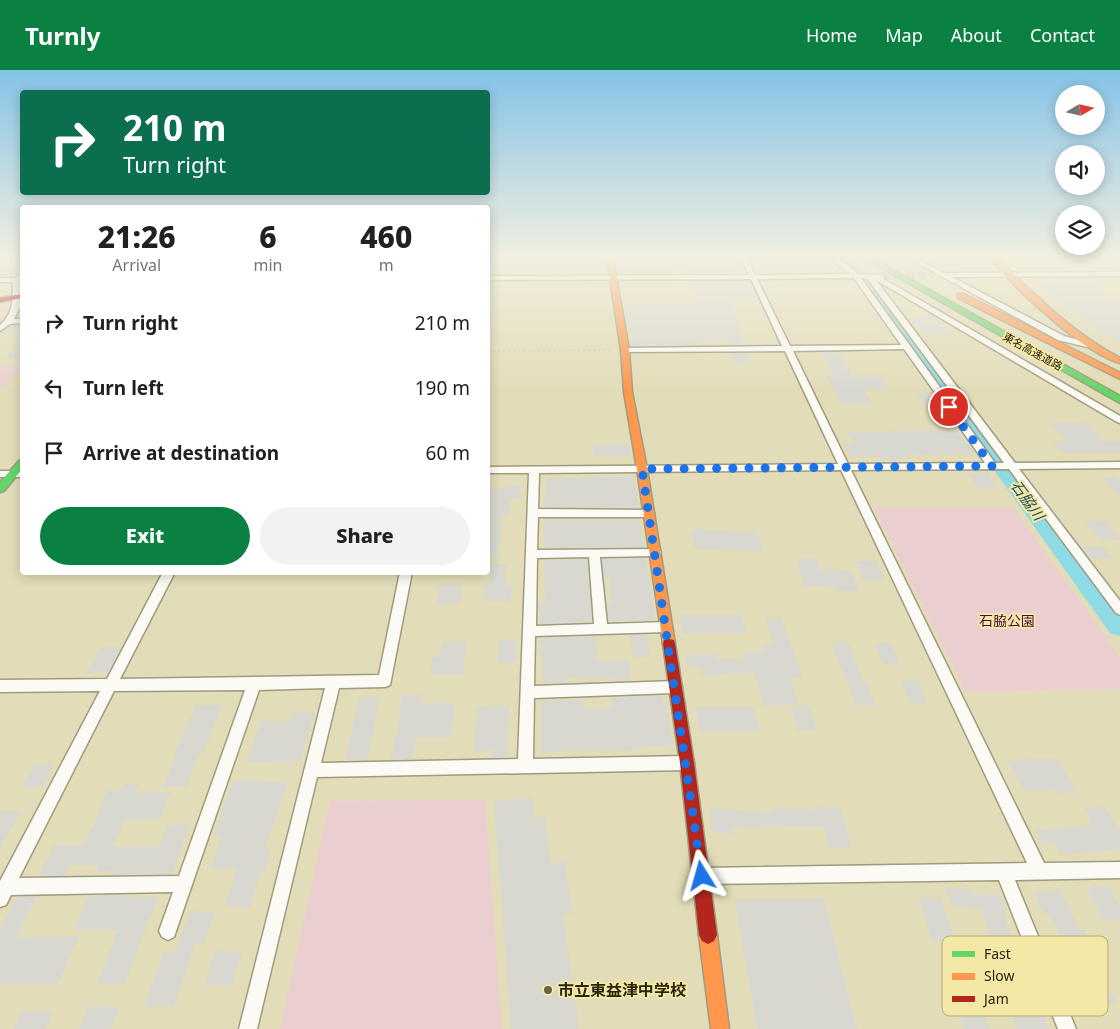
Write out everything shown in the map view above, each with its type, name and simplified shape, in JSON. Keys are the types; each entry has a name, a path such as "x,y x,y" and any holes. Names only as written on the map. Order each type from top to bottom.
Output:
{"main road":[{"path":"616,303 624,350 628,392 649,513 687,764 720,1029"},
{"name":"東名高速道路","path":"947,303 1120,400"},
{"name":"東名高速道路","path":"968,303 1120,386"},
{"path":"974,303 1120,376"},
{"path":"1040,303 1077,338 1120,361"},
{"path":"0,489 18,474"}],"street":[{"path":"0,329 10,322 18,303"},
{"path":"766,303 1039,870"},
{"path":"875,303 992,466"},
{"path":"890,303 1120,610"},
{"path":"918,303 1120,420"},
{"path":"995,303 1061,338 1087,345"},
{"path":"10,322 20,321"},
{"path":"624,350 906,347"},
{"path":"490,470 1120,465"},
{"path":"525,767 534,470"},
{"path":"0,474 18,474"},
{"path":"533,513 649,513"},
{"path":"532,554 655,552"},
{"path":"594,553 601,629"},
{"path":"3,893 167,575"},
{"path":"0,686 385,681 405,575"},
{"path":"529,631 666,626"},
{"path":"248,1029 333,683"},
{"path":"168,931 254,684"},
{"path":"528,692 675,687"},
{"path":"311,770 687,764"},
{"path":"702,876 1120,870"},
{"path":"1004,872 1030,936"},
{"path":"3,893 184,884"},
{"path":"1062,1016 1067,1029"}],"path":[{"path":"490,351 624,350"}],"green space":[{"path":"0,366 20,366 20,369 5,387 0,387"},
{"name":"石脇公園","path":"1013,507 1120,657 1120,689 966,692 874,508"},
{"path":"485,800 502,1029 280,1029 330,801"}],"building":[{"path":"733,303 744,345 730,345 728,340 695,341 697,345 632,346 624,304"},
{"path":"1059,303 1117,303 1120,305 1120,344 1108,334 1102,334 1078,313 1072,313"},
{"path":"909,317 934,317 949,334 926,335"},
{"path":"20,325 20,334 2,333 11,326"},
{"path":"20,343 20,359 4,359"},
{"path":"822,352 839,352 852,376 880,375 890,390 864,390 872,404 841,403 826,376 834,376"},
{"path":"732,353 747,353 750,364 735,364"},
{"path":"917,392 932,392 940,403 924,403"},
{"path":"1051,423 1086,423 1104,441 1120,441 1120,453 1062,453 1052,441 1067,441"},
{"path":"959,430 976,454 916,455 908,456 909,459 881,460 880,457 851,458 843,444 854,444 847,432"},
{"path":"629,444 631,456 594,456 593,445"},
{"path":"968,474 989,474 998,489 977,488"},
{"path":"634,476 639,508 544,507 547,478"},
{"path":"1101,477 1116,477 1120,481 1120,498"},
{"path":"506,485 520,485 520,499 510,499 510,515 503,516 499,557 490,558 490,488 506,488"},
{"path":"544,519 640,519 644,547 544,548"},
{"path":"1084,521 1106,521 1120,540 1100,540"},
{"path":"691,530 758,532 762,550 695,549"},
{"path":"1081,547 1103,547 1113,558 1090,558"},
{"path":"646,558 655,620 609,622 607,604 611,603 610,578 604,578 602,559"},
{"path":"587,559 592,622 540,624 538,605 545,605 544,560"},
{"path":"797,559 817,559 820,570 852,571 859,591 837,591 836,588 804,586"},
{"path":"856,561 876,561 884,581 863,580"},
{"path":"490,564 506,564 505,585 512,585 511,601 483,601 485,585 489,585"},
{"path":"462,583 460,604 437,605 439,584"},
{"path":"679,615 741,615 747,633 683,634"},
{"path":"765,618 781,618 803,677 790,677 799,704 764,706 754,673 702,676 700,667 687,668 685,655 715,654 716,659 743,659 742,653 764,652 763,645 773,645"},
{"path":"647,634 650,657 633,657 630,635"},
{"path":"596,636 597,661 629,660 631,680 566,677 567,683 543,684 540,638"},
{"path":"516,640 516,662 498,663 499,641"},
{"path":"442,642 466,642 463,675 430,675 432,657 440,657"},
{"path":"848,642 875,706 857,706 831,643"},
{"path":"874,643 891,643 900,664 883,664"},
{"path":"101,647 122,647 108,672 87,673"},
{"path":"918,680 928,703 910,704 900,681"},
{"path":"403,694 421,695 420,703 455,702 451,737 416,737 412,759 390,760 401,715 398,715"},
{"path":"662,695 663,703 666,703 673,746 632,748 632,751 567,750 541,753 541,700 583,700 583,708 612,708 611,697"},
{"path":"359,697 380,698 371,745 367,760 345,761"},
{"path":"196,705 223,705 203,753 200,753 186,787 163,787 177,752 175,752"},
{"path":"509,706 507,757 492,758 492,750 474,751 477,707"},
{"path":"809,706 817,731 798,731 791,707"},
{"path":"696,707 753,707 760,732 700,732"},
{"path":"293,712 315,712 299,762 246,763 261,721 290,722"},
{"path":"1058,759 1077,792 1053,793 1051,790 1023,790 1008,760"},
{"path":"55,764 42,787 22,788 34,765"},
{"path":"233,780 288,782 265,849 271,849 265,871 261,871 249,908 224,907 237,869 210,868 221,837 213,837"},
{"path":"139,783 135,792 171,792 160,819 125,820 113,847 159,846 167,825 190,824 173,874 112,875 114,871 96,871 99,865 70,865 65,876 39,876 54,845 84,845 107,791 121,790 124,784"},
{"path":"532,797 535,819 545,817 551,863 565,861 572,913 563,915 579,1029 511,1029 494,802"},
{"path":"819,806 840,807 852,848 828,847 824,827 760,826 761,829 733,827 733,834 712,831 710,809 772,813 771,808 820,809"},
{"path":"1105,807 1120,831 1120,850 1060,854 1054,843 1042,843 1035,830 1091,826 1088,821 1092,821 1084,808"},
{"path":"0,811 21,811 0,849"},
{"path":"945,887 969,889 970,893 1000,895 1007,915 1004,915 1012,936 988,936 986,931 990,932 982,909 952,907"},
{"path":"1086,887 1109,887 1120,907 1120,920 1103,921"},
{"path":"1060,891 1080,930 1084,930 1087,936 1060,936 1049,913 1044,914 1034,892"},
{"path":"130,895 129,898 158,897 125,983 97,984 118,930 74,930 89,896"},
{"path":"37,896 17,937 79,936 58,984 0,984 0,930 17,897"},
{"path":"919,898 941,899 953,936 942,936 942,941 932,941"},
{"path":"735,899 824,899 857,1029 757,1029"},
{"path":"190,911 215,912 204,944 195,943 174,1007 144,1006 164,952 175,952"},
{"path":"215,951 242,952 231,986 204,985"},
{"path":"1108,985 1117,1003 1108,1003"},
{"path":"88,1006 119,1006 111,1029 79,1029"},
{"path":"53,1011 46,1029 14,1029 22,1012"},
{"path":"960,1016 986,1016 990,1029 964,1029"},
{"path":"1012,1016 1044,1016 1049,1029 1016,1029"}],"waterway":[{"name":"石脇川","path":"883,303 1120,625"}],"traffic: fast":[{"path":"947,303 1120,400"},
{"path":"0,489 20,465"}],"traffic: slow":[{"path":"617,303 625,350 628,392 669,644"},
{"path":"974,303 1120,376"},
{"path":"1039,303 1084,340 1120,361"},
{"path":"708,935 720,1029"}],"traffic: jam":[{"path":"669,644 687,763 708,935"}],"place":[{"name":"市立東益津中学校","path":"548,990"}],"route":[{"path":"702,876 642,469 992,466 949,407"}]}
